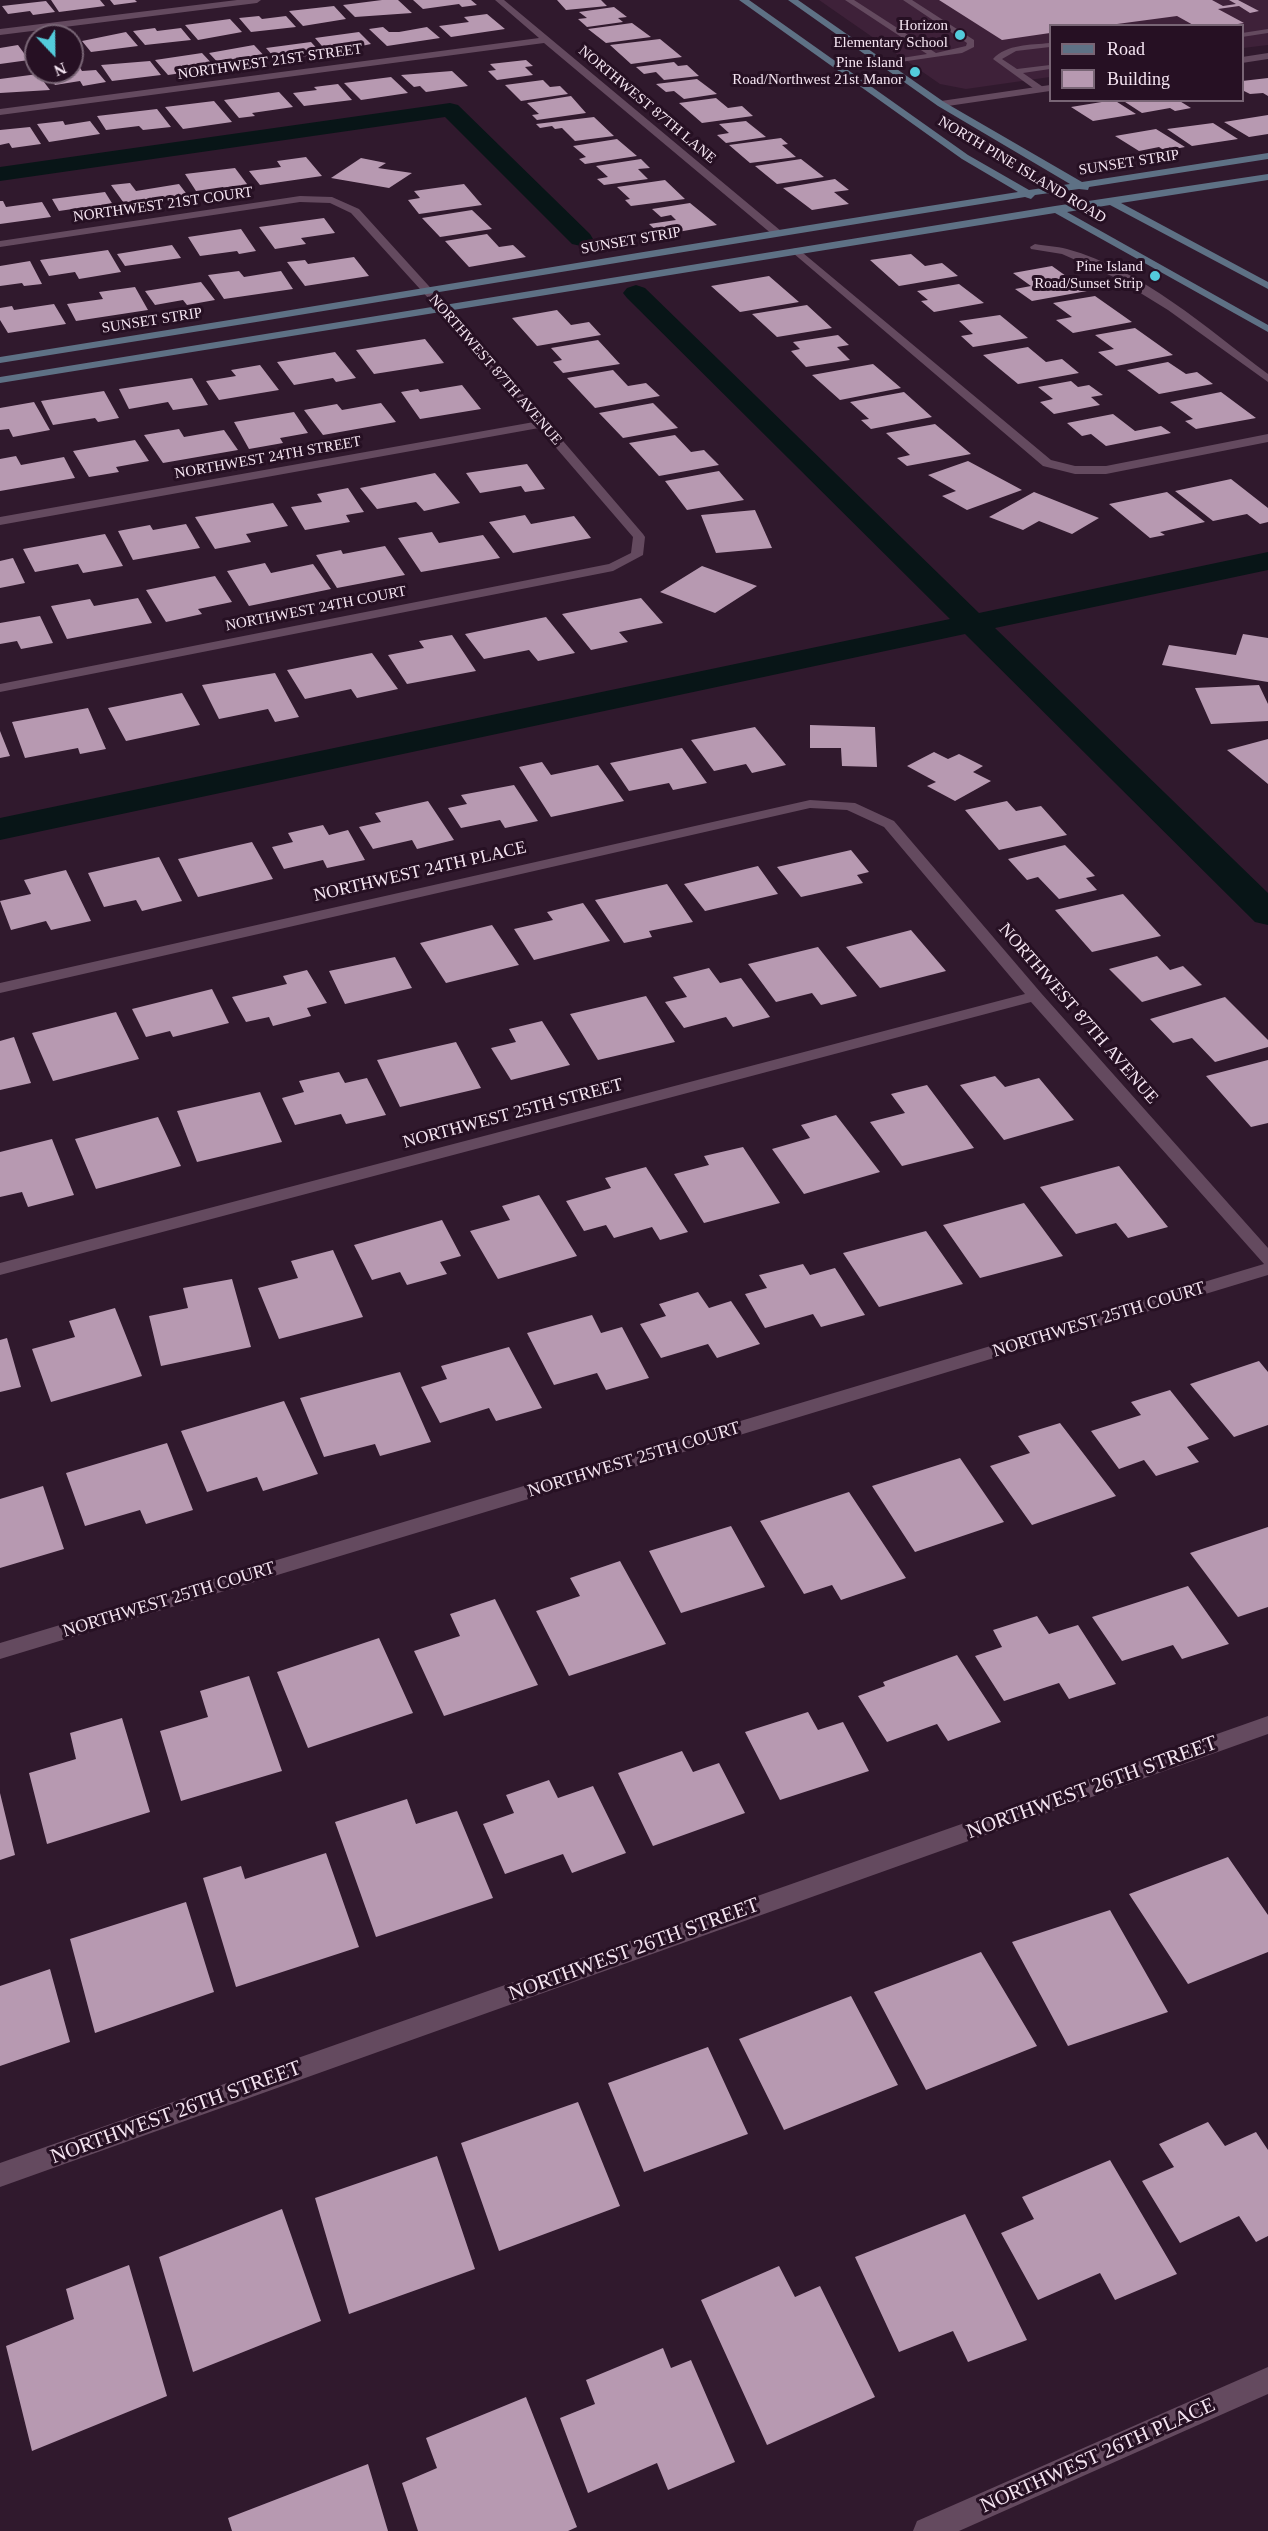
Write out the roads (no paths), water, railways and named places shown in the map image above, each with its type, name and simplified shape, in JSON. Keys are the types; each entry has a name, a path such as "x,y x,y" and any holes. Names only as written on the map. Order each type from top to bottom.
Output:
{"street":[{"path":"0,32 257,0"},
{"name":"NORTHWEST 87TH LANE","path":"499,0 777,233"},
{"name":"NORTH PINE ISLAND ROAD","path":"742,0 965,157 1268,329"},
{"name":"NORTH PINE ISLAND ROAD","path":"792,0 941,104 1011,147 1268,286"},
{"name":"NORTHWEST 21ST STREET","path":"0,112 544,40"},
{"path":"1244,60 1268,56"},
{"path":"941,104 1045,89"},
{"name":"SUNSET STRIP","path":"0,360 777,233 1268,156"},
{"name":"SUNSET STRIP","path":"0,381 1268,177"},
{"name":"NORTHWEST 21ST COURT","path":"0,244 300,200 332,200"},
{"name":"NORTHWEST 87TH AVENUE","path":"332,200 355,211 443,308 639,537 637,555"},
{"path":"1035,247 1065,252 1112,271 1154,297 1268,379"},
{"path":"797,251 1047,463 1075,470 1106,470 1268,438"},
{"name":"NORTHWEST 24TH STREET","path":"0,521 542,424"},
{"name":"NORTHWEST 24TH COURT","path":"0,688 613,567 637,555"},
{"name":"NORTHWEST 24TH PLACE","path":"0,988 810,804 850,806"},
{"name":"NORTHWEST 87TH AVENUE","path":"850,806 889,824 1035,996 1268,1259"},
{"name":"NORTHWEST 25TH STREET","path":"0,1269 1035,996"},
{"name":"NORTHWEST 25TH COURT","path":"0,1651 1268,1269"},
{"name":"NORTHWEST 26TH STREET","path":"0,2175 1268,1725"},
{"name":"NORTHWEST 26TH PLACE","path":"927,2531 1268,2380"}],"lane":[{"path":"849,0 934,56"},
{"path":"883,63 962,51 970,47 971,42 907,0"},
{"path":"1244,35 1268,31"},
{"path":"1045,89 1014,72 997,59 1001,54 1049,45"},
{"path":"1014,72 1049,67"}],"waterway":[{"path":"0,174 450,110 581,239"},
{"path":"636,293 972,623"},
{"path":"972,623 1268,561"},
{"path":"0,829 972,623"},
{"path":"972,623 1268,914"}],"place":[{"name":"Horizon Elementary School","path":"960,35"},
{"name":"Pine Island Road/Northwest 21st Manor","path":"915,72"},
{"name":"Pine Island Road/Sunset Strip","path":"1155,276"}]}
